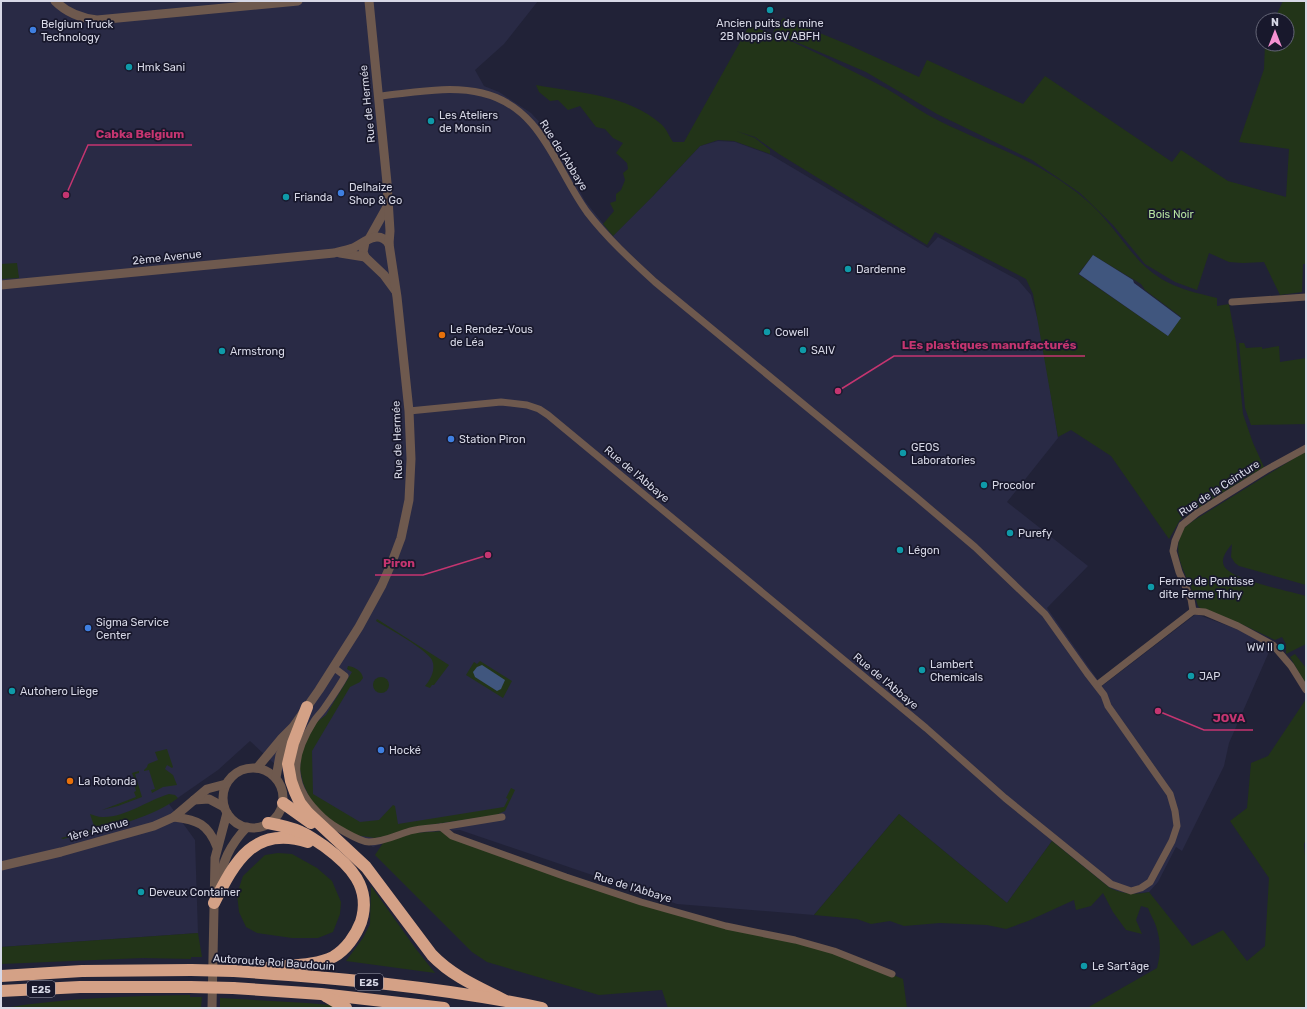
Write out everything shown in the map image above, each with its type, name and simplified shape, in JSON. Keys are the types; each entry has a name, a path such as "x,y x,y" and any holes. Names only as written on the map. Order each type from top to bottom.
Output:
{"highway":[{"path":"307,707 293,743 288,764 291,781 300,803 308,813 366,867 432,955 442,965 466,981 504,1000"},
{"path":"283,803 329,838 343,845"},
{"path":"234,971 322,960 338,953 356,932 364,906 362,891 355,874 330,850 301,832 268,823"},
{"path":"214,903 234,866 242,856 260,843 278,837 289,837 309,842 330,850"},
{"name":"Autoroute Roi Baudouin","path":"1,976 82,971 191,970 285,974 405,986 504,1000 542,1008"},
{"name":"E25","path":"1,991 80,987 190,986 321,994 444,1008"},
{"path":"321,994 346,1008"}],"street":[{"path":"55,1 61,7 78,16 97,20 298,1"},
{"name":"Rue de Hermée","path":"257,768 274,746 293,727 359,627 382,585 401,538 409,500 411,459 409,411 397,297 390,248 388,205 369,1"},
{"name":"Rue de l'Abbaye","path":"378,96 440,90 469,91 493,96 505,101 521,112 533,124 543,138 576,196 589,214 609,239 628,258 655,282 910,492 975,548 1045,614 1087,674 1104,695 1108,706 1170,794 1175,810 1177,826 1172,841 1150,882 1141,888 1131,891 1111,884 1005,798 926,728 539,409 513,402 500,402 409,411"},
{"path":"365,257 363,252 367,240 388,205"},
{"path":"367,240 378,236 382,237 390,248 384,261 373,263"},
{"name":"2ème Avenue","path":"1,285 334,253 351,248 367,240"},
{"name":"2ème Avenue","path":"334,253 365,257"},
{"name":"Rue de Hermée","path":"365,257 384,275 395,290"},
{"path":"1232,302 1306,297"},
{"name":"Rue de la Ceinture","path":"1193,611 1191,599 1179,572 1173,551 1175,541 1182,524 1192,516 1266,470 1306,448"},
{"path":"1097,685 1193,611 1205,612 1231,623 1274,645 1291,666 1306,690"},
{"path":"333,667 345,676 325,708 315,719 298,752 296,762 297,776 300,787 312,808 327,821 352,836 368,842 386,840 412,830 502,817"},
{"name":"Rue de Hermée","path":"283,803 282,789 276,778 280,755 293,727"},
{"path":"276,778 266,770 257,768 246,768 238,772 231,777 226,784 223,799 226,810 232,820 239,824 247,827 262,826 278,815 283,803"},
{"name":"1ère Avenue","path":"1,866 60,852 154,826 174,817 207,789 226,784"},
{"path":"193,800 209,799 226,810"},
{"path":"212,1008 214,873 217,847 226,810"},
{"path":"174,817 190,819 201,824 212,835 217,847"},
{"path":"214,903 226,856 236,839 247,827"},
{"name":"Rue de l'Abbaye","path":"441,827 452,836 640,902 726,926 796,940 834,951 892,974"}],"shaded area":[{"path":"1,1 538,1 504,44 475,70 484,86 499,92 531,113 547,130 585,201 613,236 700,146 718,141 735,142 771,155 928,248 938,237 1018,280 1031,295 1040,328 1058,438 1007,502 1088,566 1047,608 1102,686 1196,614 1234,628 1272,645 1229,743 1224,766 1182,851 1176,847 1158,882 1149,892 1132,894 1120,893 1110,888 1052,841 1007,903 899,814 814,915 677,904 460,830 412,833 373,847 312,799 250,741 218,770 169,804 195,840 198,933 1,947"},
{"path":"1093,255 1133,280 1134,283 1181,318 1168,336 1079,274"},
{"path":"482,665 505,680 501,689 497,691 475,677 473,672 477,667"}],"green space":[{"name":"Bois Noir","path":"1283,1 1306,1 1306,264 1303,264 1302,292 1280,295 1264,262 1229,262 1209,253 1197,290 1175,282 1145,264 1113,225 1080,193 1032,160 937,114 866,72 773,32 783,18 849,45 919,77 927,60 1023,104 1045,76 1172,162 1181,150 1228,181 1286,197 1289,149 1239,142 1264,69 1265,52 1295,52 1295,12 1278,12"},
{"path":"749,26 786,39 821,55 882,86 928,115 1035,165 1068,186 1092,205 1137,258 1151,272 1180,288 1217,298 1217,306 1229,304 1236,342 1243,414 1253,443 1264,467 1180,520 1169,539 1111,456 1071,430 1058,437 1033,294 1026,279 935,232 927,245 779,154 755,137 736,131 755,138 770,150 770,154 734,141 718,140 700,146 613,236 603,224 614,211 610,203 616,201 616,194 621,190 625,180 623,173 628,169 627,163 616,153 623,143 613,138 605,129 596,127 580,106 568,110 558,100 550,101 539,92 536,85 602,96 633,106 648,114 661,124 673,142 684,142","holes":["1093,255 1141,284 1145,290 1181,317 1168,336 1078,274"]},
{"path":"17,263 19,278 1,279 1,264"},
{"path":"1239,343 1244,343 1246,348 1262,347 1262,349 1279,346 1280,362 1306,358 1306,424 1251,425 1245,408"},
{"path":"1306,451 1306,585 1239,566 1231,557 1232,544 1223,560 1224,566 1238,576 1306,596 1306,644 1286,654 1286,644 1282,637 1275,640 1237,622 1200,608 1183,568 1178,549 1179,540 1186,526"},
{"path":"377,619 449,665 434,685 430,688 425,686 431,677 433,670 432,660 428,655 406,639 376,621"},
{"path":"1295,654 1306,668 1306,685 1290,657"},
{"path":"480,661 512,681 503,698 466,675 474,662 477,664"},
{"path":"348,666 358,670 363,678 360,682 350,687 312,751 313,794 360,822 379,820 393,805 395,806 398,824 504,807 508,799 506,798 511,788 515,790 505,811 496,815 409,828 387,836 375,838 355,835 336,824 321,812 310,799 303,783 300,769 301,756 305,743 317,722 326,715 352,672 347,669"},
{"path":"381,677 388,682 389,685 384,692 381,693 374,688 373,685 378,678"},
{"path":"1306,699 1306,840 1304,844 1306,866 1306,1008 1087,1008 1157,968 1159,957 1160,942 1158,932 1148,908 1141,906 1136,920 1142,934 1126,930 1113,912 1103,893 1091,906 1076,910 1074,900 1028,921 1006,929 987,925 940,923 904,926 890,921 871,924 857,919 814,915 899,814 1007,903 1052,841 1110,888 1119,892 1149,892 1192,946 1223,930 1247,961 1265,946 1269,878 1230,821 1247,808 1251,763 1268,756"},
{"path":"167,749 173,767 172,768 167,765 165,769 173,775 177,785 163,787 152,793 151,790 155,789 149,770 144,770 148,764 158,760 155,752"},
{"path":"139,771 139,773 135,774 142,797 102,810 136,797 134,792 136,791 134,784 132,785 130,779 134,778 132,773"},
{"path":"169,794 175,795 178,798 153,812 108,828 63,839 61,838 95,829 90,814 102,817 119,815"},
{"path":"445,831 641,902 834,951 903,979 907,1008 668,1008 662,990 599,995 487,962 472,952 375,855 383,843 412,833"},
{"path":"278,853 292,854 317,868 332,881 341,902 340,914 333,932 318,938 292,938 257,933 246,927 239,912 237,894 243,876 265,855"},
{"path":"371,886 435,973 346,961 363,938 370,924"},
{"path":"198,933 202,957 191,957 191,959 143,958 1,964 1,947"},
{"path":"190,995 190,997 202,997 201,1008 4,1008 96,998"},
{"path":"220,998 307,1003 330,1005 337,1008 220,1008"}],"place":[{"name":"Ancien puits de mine 2B Noppis GV ABFH","path":"770,10"},
{"name":"Belgium Truck Technology","path":"33,30"},
{"name":"Hmk Sani","path":"129,67"},
{"name":"Les Ateliers de Monsin","path":"431,121"},
{"name":"Delhaize Shop & Go","path":"341,193"},
{"name":"Cabka Belgium","path":"66,195"},
{"name":"Frianda","path":"286,197"},
{"name":"Dardenne","path":"848,269"},
{"name":"Cowell","path":"767,332"},
{"name":"Le Rendez-Vous de Léa","path":"442,335"},
{"name":"SAIV","path":"803,350"},
{"name":"Armstrong","path":"222,351"},
{"name":"LEs plastiques manufacturés","path":"838,391"},
{"name":"Station Piron","path":"451,439"},
{"name":"GEOS Laboratories","path":"903,453"},
{"name":"Procolor","path":"984,485"},
{"name":"Purefy","path":"1010,533"},
{"name":"Légon","path":"900,550"},
{"name":"Piron","path":"488,555"},
{"name":"Ferme de Pontisse dite Ferme Thiry","path":"1151,587"},
{"name":"Sigma Service Center","path":"88,628"},
{"name":"WW II","path":"1281,647"},
{"name":"Lambert Chemicals","path":"922,670"},
{"name":"JAP","path":"1191,676"},
{"name":"Autohero Liège","path":"12,691"},
{"name":"JOVA","path":"1158,711"},
{"name":"Hocké","path":"381,750"},
{"name":"La Rotonda","path":"70,781"},
{"name":"Deveux Container","path":"141,892"},
{"name":"Le Sart'âge","path":"1084,966"}]}
